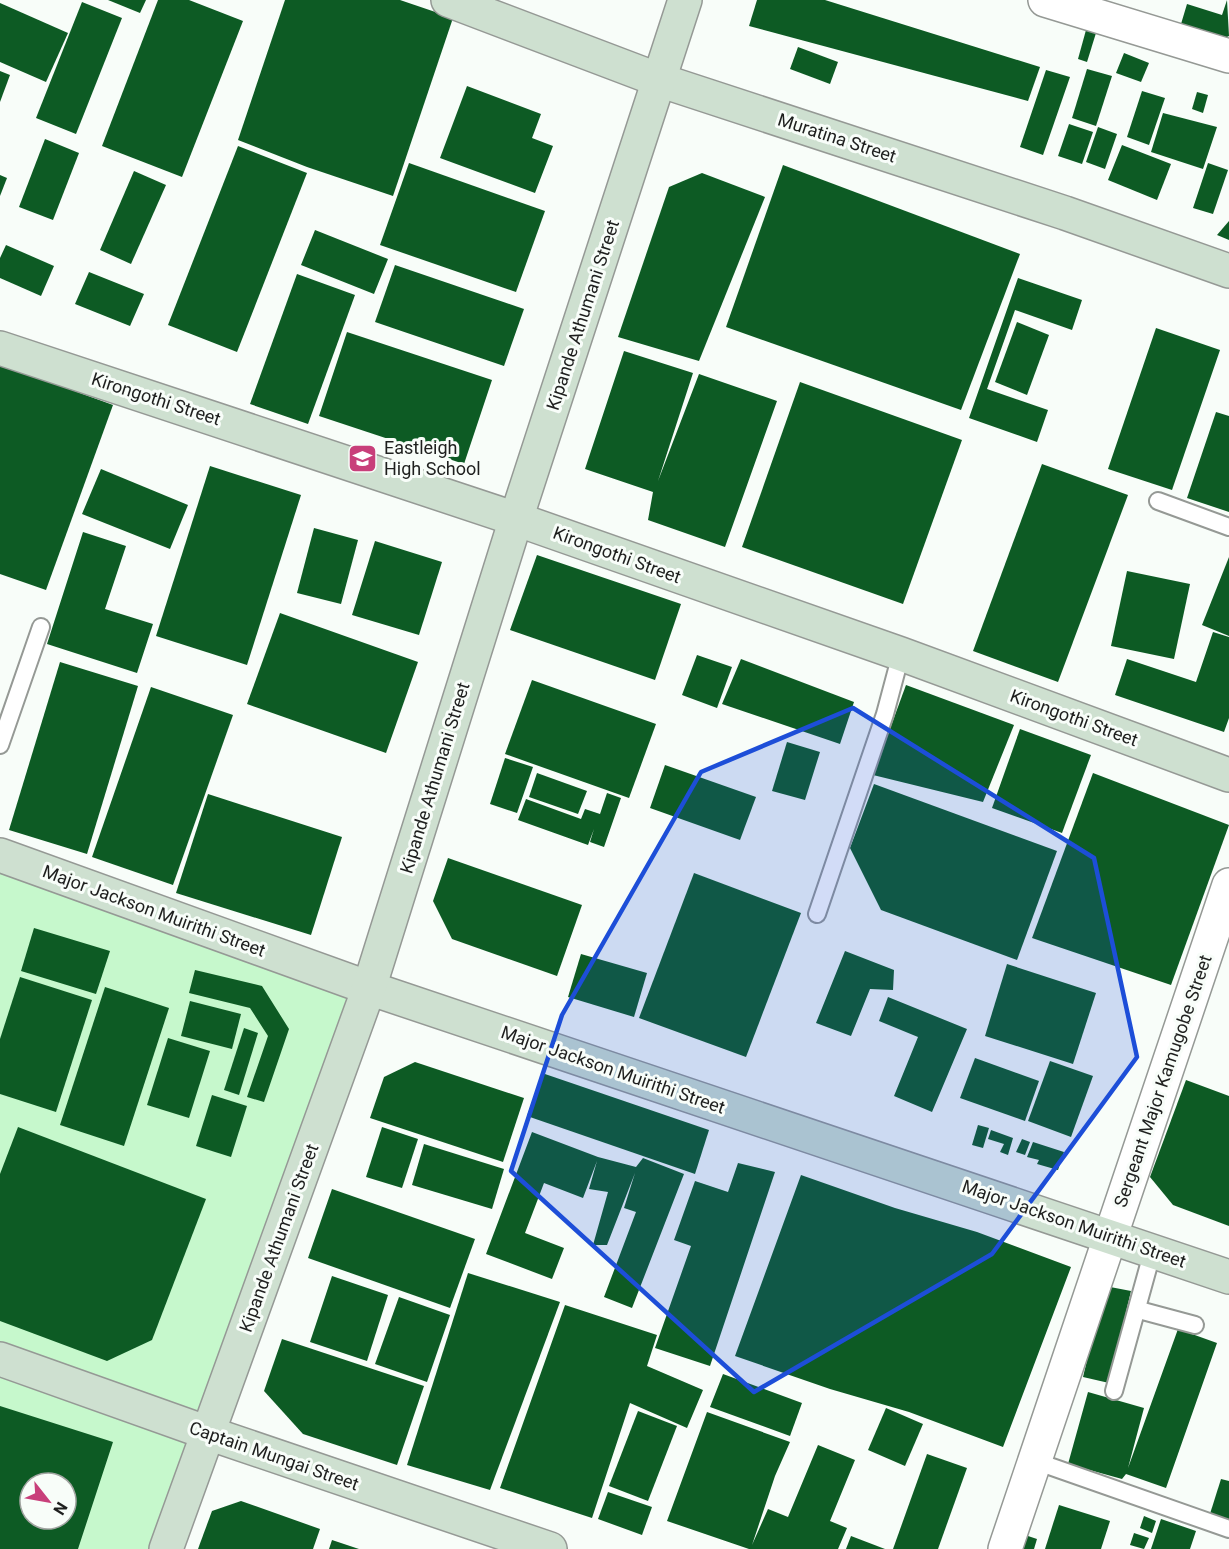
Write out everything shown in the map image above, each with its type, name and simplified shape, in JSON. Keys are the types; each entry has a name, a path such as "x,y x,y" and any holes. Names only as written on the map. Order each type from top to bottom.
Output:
{"street":[{"name":"Muratina Street","path":"447,0 659,80 1065,213 1229,271"},
{"name":"Kipande Athumani Street","path":"166,1549 369,988 516,519 685,0"},
{"path":"1045,0 1229,56"},
{"name":"Kirongothi Street","path":"0,348 516,519 902,654 1229,775"},
{"name":"Major Jackson Muirithi Street","path":"0,855 369,988 1229,1277"},
{"name":"Sergeant Major Kamugobe Street","path":"1005,1549 1229,885"},
{"name":"Captain Mungai Street","path":"0,1359 208,1433 550,1549"}],"lane":[{"path":"1158,501 1229,527"},
{"path":"0,745 41,627"},
{"path":"817,914 885,714 902,654"},
{"path":"1114,1391 1139,1310 1153,1250"},
{"path":"1139,1310 1195,1325"},
{"path":"1035,1461 1229,1529"}],"highlighted area":[{"path":"853,708 1094,858 1137,1057 992,1254 754,1392 511,1171 562,1015 701,772"}],"green space":[{"path":"0,852 369,988 166,1549 0,1549"}],"building":[{"path":"108,0 146,0 140,13"},
{"path":"158,0 189,0 243,21 182,177 102,146"},
{"path":"285,0 400,0 453,18 393,196 307,167 238,140"},
{"path":"757,0 825,0 1040,67 1028,101 749,26"},
{"path":"1227,0 1229,36 1212,44 1178,34 1187,4 1222,15"},
{"path":"82,2 122,18 76,134 36,118"},
{"path":"0,3 68,33 46,82 0,62"},
{"path":"1086,30 1096,33 1087,62 1078,59"},
{"path":"798,47 838,62 830,84 790,69"},
{"path":"1124,53 1149,63 1141,82 1116,73"},
{"path":"1087,69 1112,76 1096,126 1072,118"},
{"path":"1046,70 1070,77 1043,155 1020,147"},
{"path":"0,71 10,75 0,102"},
{"path":"467,86 541,114 532,138 553,146 535,193 440,158"},
{"path":"1142,91 1165,98 1149,145 1127,137"},
{"path":"1197,92 1208,95 1203,113 1192,109"},
{"path":"1163,113 1217,127 1203,169 1151,152"},
{"path":"1069,124 1093,132 1082,164 1058,156"},
{"path":"1098,127 1117,134 1105,169 1086,162"},
{"path":"45,139 79,153 53,220 19,207"},
{"path":"1122,145 1171,164 1157,200 1108,180"},
{"path":"238,146 307,173 237,352 168,325"},
{"path":"409,163 545,211 516,292 380,245"},
{"path":"1208,163 1228,170 1213,214 1193,208"},
{"path":"783,165 1020,254 961,410 726,327"},
{"path":"134,171 166,185 131,264 100,250"},
{"path":"702,173 765,197 699,361 618,337 669,187"},
{"path":"0,175 7,178 0,196"},
{"path":"1229,221 1229,240 1217,235"},
{"path":"315,230 388,259 374,294 301,265"},
{"path":"6,245 54,266 41,296 0,278 0,258"},
{"path":"395,265 524,309 504,366 375,322"},
{"path":"89,272 144,294 130,326 75,304"},
{"path":"297,274 355,295 308,424 250,404"},
{"path":"1018,278 1082,300 1072,330 1015,310 987,389 1048,410 1037,442 969,418"},
{"path":"1017,322 1049,335 1027,395 995,382"},
{"path":"1156,328 1220,350 1172,490 1108,469"},
{"path":"347,332 492,380 464,464 319,416"},
{"path":"624,351 693,373 658,481 699,374 777,401 725,547 648,520 653,492 585,469"},
{"path":"0,364 113,405 46,590 0,574"},
{"path":"800,382 962,440 903,604 742,547"},
{"path":"1216,412 1229,416 1229,512 1187,498"},
{"path":"1042,464 1128,495 1058,682 973,651"},
{"path":"210,466 301,495 247,665 156,636"},
{"path":"101,469 188,505 170,549 82,514"},
{"path":"314,528 358,540 341,604 297,593"},
{"path":"83,532 126,546 105,609 153,624 137,673 47,644"},
{"path":"375,541 442,562 419,635 352,615"},
{"path":"537,555 681,604 655,680 510,630"},
{"path":"1229,557 1229,636 1202,625"},
{"path":"1127,571 1190,584 1174,659 1111,646"},
{"path":"280,613 418,662 386,753 247,704"},
{"path":"1213,632 1229,637 1229,718 1224,732 1115,695 1127,659 1196,682"},
{"path":"697,655 732,667 717,708 682,695"},
{"path":"741,659 854,702 840,744 722,704"},
{"path":"60,662 138,686 87,854 9,830"},
{"path":"532,680 656,724 629,798 505,754"},
{"path":"906,685 1014,725 983,802 873,775"},
{"path":"151,687 233,715 173,885 92,857"},
{"path":"1020,729 1091,755 1062,833 992,808"},
{"path":"787,742 820,752 805,800 772,791"},
{"path":"505,758 533,767 517,813 490,804"},
{"path":"665,765 756,797 740,840 650,808"},
{"path":"537,773 587,791 578,814 529,797"},
{"path":"1093,773 1229,825 1171,985 1032,938"},
{"path":"874,784 1057,851 1017,960 881,910 850,848"},
{"path":"607,793 621,798 604,847 590,842 594,829 588,845 518,820 526,799 581,819 585,809 600,814"},
{"path":"208,794 342,837 311,935 176,893"},
{"path":"448,858 582,905 557,976 452,939 433,901"},
{"path":"694,873 801,913 746,1057 639,1018"},
{"path":"34,928 110,951 96,994 21,971"},
{"path":"845,951 894,970 893,990 870,989 851,1036 816,1023"},
{"path":"581,954 647,973 634,1017 568,997"},
{"path":"1007,964 1096,993 1073,1064 985,1036"},
{"path":"195,970 262,986 289,1029 264,1102 247,1097 268,1036 250,1008 189,993"},
{"path":"20,977 92,1000 56,1112 0,1094 0,1039"},
{"path":"105,987 169,1008 124,1146 60,1125"},
{"path":"888,997 967,1029 932,1112 894,1096 918,1037 879,1021"},
{"path":"190,1001 241,1014 232,1049 181,1036"},
{"path":"244,1028 258,1033 239,1095 224,1090"},
{"path":"168,1038 210,1051 189,1118 147,1105"},
{"path":"975,1058 1039,1081 1025,1121 960,1098"},
{"path":"1050,1061 1093,1076 1071,1137 1028,1121"},
{"path":"415,1062 524,1098 503,1162 370,1118 384,1077"},
{"path":"542,1073 709,1130 695,1174 527,1116"},
{"path":"1186,1080 1229,1096 1229,1226 1173,1205 1150,1177"},
{"path":"212,1095 247,1106 231,1157 196,1146"},
{"path":"978,1125 989,1128 983,1148 972,1145"},
{"path":"18,1127 206,1199 152,1340 107,1361 0,1321 0,1174"},
{"path":"382,1127 418,1139 402,1188 366,1177"},
{"path":"991,1130 1013,1138 1008,1155 1000,1152 1004,1144 988,1139"},
{"path":"532,1132 598,1157 636,1167 643,1158 684,1174 632,1308 604,1297 636,1212 624,1208 635,1173 607,1245 593,1245 608,1192 589,1189 597,1161 583,1198 544,1183 525,1233 564,1248 552,1279 486,1254"},
{"path":"1022,1139 1030,1142 1025,1155 1016,1152"},
{"path":"1033,1142 1064,1152 1058,1170 1037,1164 1039,1160 1027,1157"},
{"path":"424,1144 504,1169 492,1209 412,1185"},
{"path":"738,1163 775,1172 710,1366 655,1348 691,1246 674,1240 695,1181 728,1192"},
{"path":"801,1175 895,1208 977,1232 1071,1267 1003,1447 909,1412 830,1389 735,1356"},
{"path":"332,1189 475,1239 450,1308 308,1258"},
{"path":"468,1273 560,1302 490,1490 407,1465"},
{"path":"332,1276 388,1295 367,1361 310,1342"},
{"path":"1105,1286 1131,1291 1109,1383 1083,1377"},
{"path":"399,1297 450,1315 427,1382 375,1364"},
{"path":"565,1305 657,1335 647,1366 703,1390 687,1428 630,1403 592,1518 500,1488"},
{"path":"1178,1329 1217,1343 1166,1488 1126,1474 1122,1479 1068,1464 1088,1392 1144,1408 1128,1468"},
{"path":"282,1339 424,1386 397,1465 303,1434 264,1391"},
{"path":"723,1374 802,1403 790,1436 710,1407"},
{"path":"0,1406 113,1442 78,1549 0,1549"},
{"path":"886,1408 923,1424 905,1466 868,1450"},
{"path":"638,1411 677,1426 648,1501 609,1486"},
{"path":"707,1412 790,1442 775,1476 752,1545 768,1509 788,1517 818,1445 855,1460 830,1521 847,1528 838,1549 749,1549 667,1521"},
{"path":"927,1454 967,1468 938,1549 893,1549"},
{"path":"1221,1479 1229,1481 1229,1523 1209,1517"},
{"path":"608,1492 652,1507 642,1535 598,1519"},
{"path":"241,1501 320,1529 313,1549 198,1549 212,1511"},
{"path":"1059,1505 1110,1521 1101,1549 1045,1549"},
{"path":"1144,1516 1156,1521 1152,1533 1140,1528"},
{"path":"1161,1519 1196,1531 1190,1549 1151,1549"},
{"path":"1019,1533 1037,1539 1034,1549 1014,1549"},
{"path":"1134,1533 1149,1538 1144,1549 1130,1545"},
{"path":"851,1536 885,1549 846,1549"},
{"path":"332,1540 359,1549 329,1549"}],"place":[{"name":"Eastleigh High School","path":"363,458"}]}
